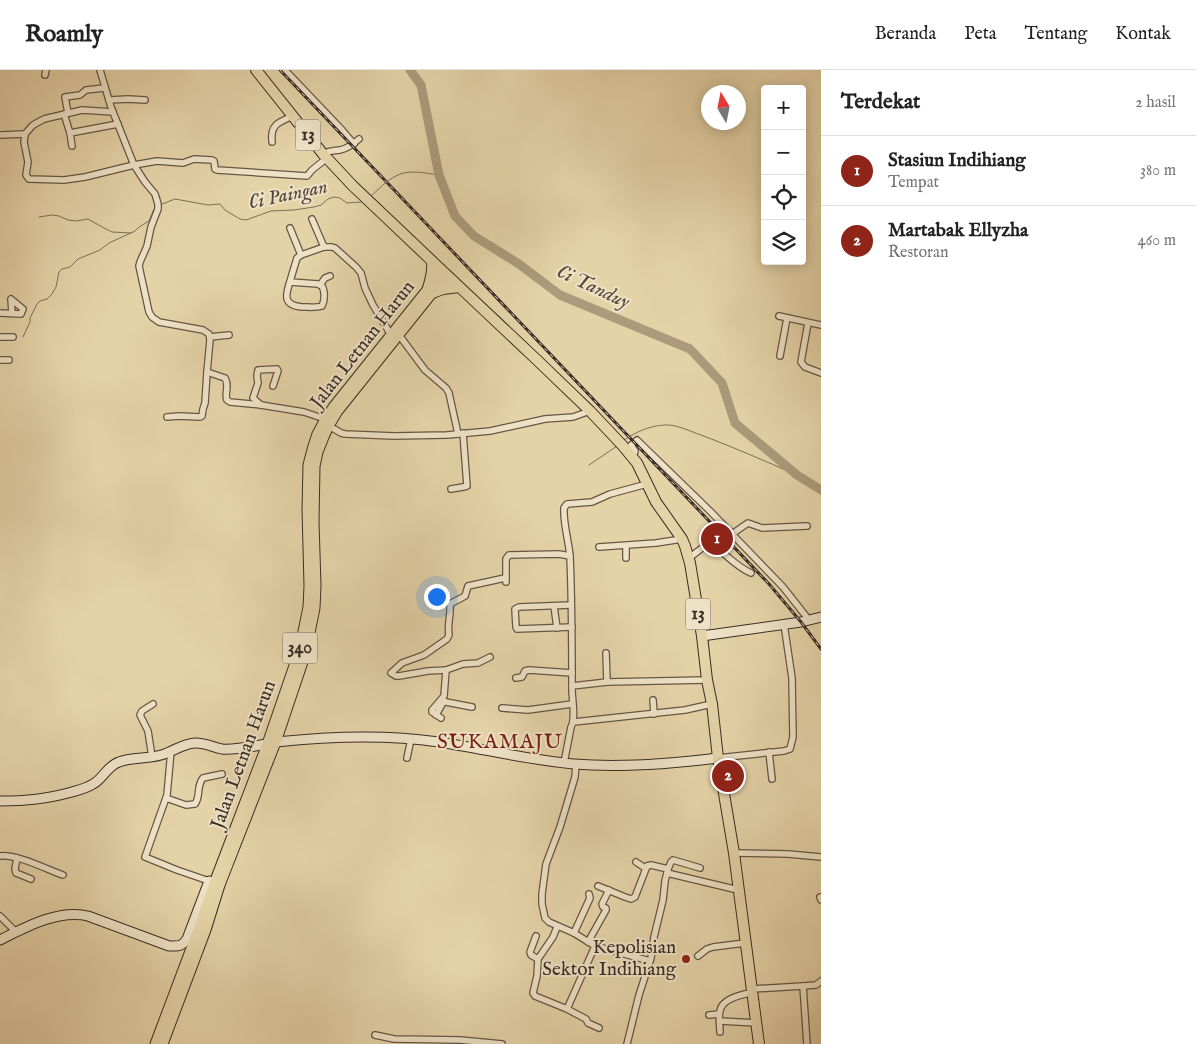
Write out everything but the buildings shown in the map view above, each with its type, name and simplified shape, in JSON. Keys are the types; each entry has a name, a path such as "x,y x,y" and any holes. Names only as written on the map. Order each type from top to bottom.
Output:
{"highway":[{"name":"13","path":"256,70 325,156 459,288 590,411 633,456 656,502 682,539 689,558 702,636 718,758 734,853 759,1044"},
{"path":"432,262 432,290 459,288"}],"main road":[{"name":"Jalan Letnan Harun","path":"155,1044 214,883 272,743 306,654 306,639 315,608 315,466 327,423 338,411 348,394 445,274"},
{"name":"Jalan Letnan Harun","path":"163,1044 206,930 214,883"}],"street":[{"path":"100,70 104,88 134,165 154,194 158,206 150,227 147,246 140,262 149,312 159,322 203,330 210,337 205,403 202,416 167,417"},
{"path":"285,70 354,144"},
{"path":"72,146 63,97 80,95 86,90 104,88"},
{"path":"109,100 145,100"},
{"path":"113,112 87,109 66,113 33,125 25,134 24,142 28,162 26,175 29,179 64,180 158,161 183,163 194,159 212,160 217,170 307,176 329,150 342,150 359,139"},
{"path":"272,142 271,137 275,125 293,116"},
{"path":"70,134 118,124"},
{"path":"0,135 25,134"},
{"path":"312,218 324,247"},
{"path":"290,228 301,255"},
{"path":"290,282 320,284 324,289 322,306 318,308 293,305 288,300 286,294 297,258 324,247 335,248 361,273 365,288 373,305 395,335 425,370 446,388 448,392 460,434 467,486 451,489"},
{"path":"320,284 325,278 330,276"},
{"path":"0,313 12,314"},
{"path":"779,316 821,324"},
{"path":"780,356 787,318"},
{"path":"808,322 801,362 804,367 821,373"},
{"path":"210,337 229,334"},
{"path":"0,337 13,337"},
{"path":"0,360 9,360"},
{"path":"261,404 253,398 258,383 258,370 277,369 278,371 272,386"},
{"path":"207,372 226,378 228,384 226,396 230,402 261,404 304,412 345,434 394,436 460,434 504,428 545,419 573,417 590,411"},
{"path":"633,456 635,451 631,445 637,440 711,512 783,587 809,620"},
{"path":"564,763 571,727 574,722 572,704 570,556 563,513 565,506 572,503 592,502 610,494 647,484"},
{"path":"732,534 748,523 762,528 807,526"},
{"path":"599,547 655,544 682,539"},
{"path":"689,558 706,545 712,544 728,558 751,573"},
{"path":"626,546 626,558"},
{"path":"490,657 478,663 463,664 446,670 403,676 396,676 391,673 402,663 424,655 447,639 450,635 448,629 450,604 465,596 468,586 506,580 506,559 509,554 559,554 570,556"},
{"path":"571,605 515,609 516,627 519,629 572,627"},
{"path":"554,606 556,628"},
{"path":"702,636 821,617"},
{"path":"0,801 39,800 55,797 96,783 116,763 164,754 193,743 202,743 222,749 334,737 365,736 439,742 564,763 612,766 695,761 784,751 790,749 793,737 792,678 784,624"},
{"path":"606,653 606,682"},
{"path":"439,717 445,690 446,670"},
{"path":"516,678 522,677 525,671 529,670 572,673"},
{"path":"572,686 606,682 707,680"},
{"path":"443,700 472,706"},
{"path":"653,700 654,714"},
{"path":"152,757 148,731 140,715 142,711 153,704"},
{"path":"502,708 528,710 572,704"},
{"path":"574,722 685,710 712,704"},
{"path":"407,758 411,739"},
{"path":"0,940 33,924 74,915 88,916 169,946 183,945 214,883 145,857 166,798 171,751"},
{"path":"770,752 772,779"},
{"path":"576,764 575,777 546,864 542,904 545,918 557,927 574,933 595,946 650,960"},
{"path":"166,798 186,805 195,804 199,797 199,784 203,778 222,774"},
{"path":"734,853 821,857"},
{"path":"0,856 17,858 63,876"},
{"path":"17,858 16,873 31,879"},
{"path":"626,1044 650,960 663,900 667,871 673,860 700,868"},
{"path":"636,862 645,868"},
{"path":"598,886 625,897 633,898 645,868 651,865 738,890"},
{"path":"588,942 606,910 602,904 609,890"},
{"path":"574,933 590,898 589,894"},
{"path":"0,916 16,932"},
{"path":"557,927 553,937 538,959 533,993 586,1019 587,1022 599,1028"},
{"path":"536,936 530,952 531,955 538,959"},
{"path":"698,956 713,947 746,943"},
{"path":"567,1009 595,946"},
{"path":"720,1032 720,1009 724,1003 732,998 752,990 804,986 821,981"},
{"path":"804,986 807,1044"},
{"path":"708,1015 757,1022"},
{"path":"375,1035 394,1039 460,1040 502,1044"}],"waterway":[{"name":"Ci Tanduy","path":"410,70 421,85 439,175 455,216 474,236 519,264 560,295 690,349 722,383 735,423 797,475 821,490"},
{"name":"Ci Paingan","path":"371,196 389,180 401,174 417,172 439,175"},
{"name":"Ci Paingan","path":"160,205 175,199 208,205 220,204 225,210 240,219 246,220 271,211 314,207 334,197 340,198 347,203 361,202"},
{"name":"Ci Paingan","path":"23,337 37,304 52,294 56,287 59,272 62,269 70,267 78,259 100,250 109,243 135,231 149,221 156,207"},
{"path":"39,217 52,215 76,221 88,219 112,232 131,233"},
{"path":"624,440 648,428 664,425 673,426 725,444 797,475"},
{"path":"589,465 617,446"}],"railway":[{"path":"280,70 769,584 821,649"}],"place":[{"name":"Stasiun Indihiang","path":"717,539"},
{"name":"Martabak Ellyzha","path":"728,776"},
{"name":"Kepolisian Sektor Indihiang","path":"686,959"}],"district":[{"name":"SUKAMAJU","path":"500,742"}]}
